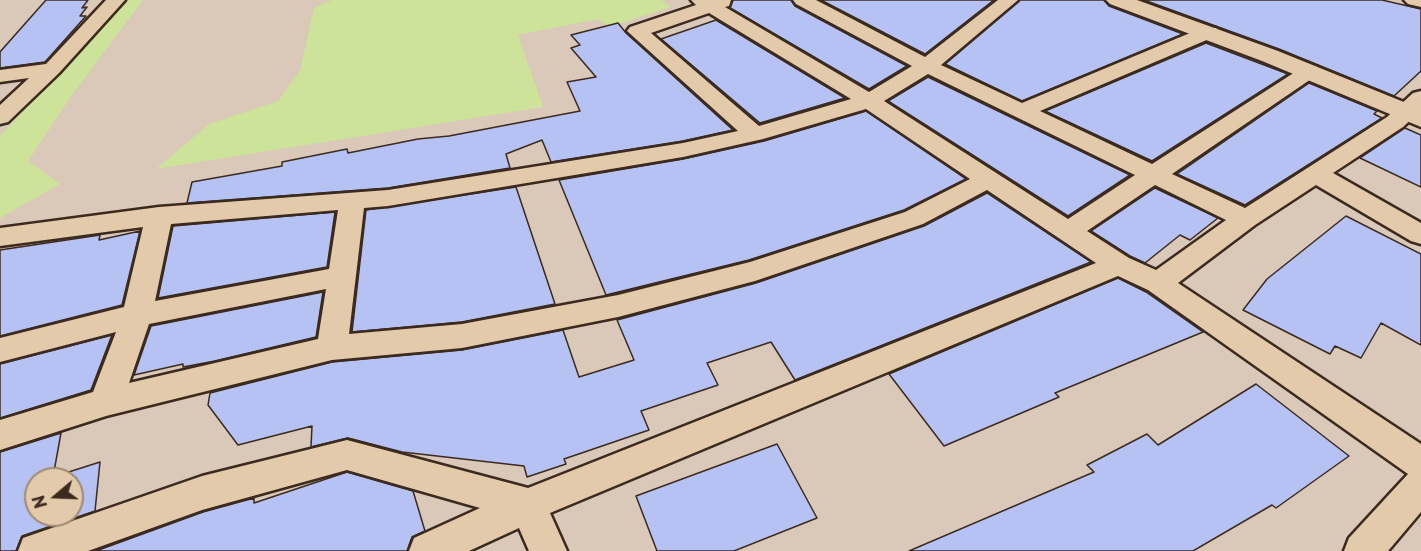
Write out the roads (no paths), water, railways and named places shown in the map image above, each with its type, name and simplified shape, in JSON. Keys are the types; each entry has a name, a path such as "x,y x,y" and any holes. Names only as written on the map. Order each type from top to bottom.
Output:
{"street":[{"path":"0,117 52,69 116,0"},
{"path":"802,0 927,66 1246,219"},
{"path":"0,237 159,216 388,198 671,152 754,135 869,101 927,66 1009,0"},
{"path":"1117,0 1416,110"},
{"path":"1415,0 1421,1"},
{"path":"754,135 637,31 714,2 1119,265 1158,283 1421,463"},
{"path":"1022,111 1209,32"},
{"path":"0,76 52,69"},
{"path":"1067,232 1310,71"},
{"path":"1158,283 1246,219 1416,110"},
{"path":"1316,174 1421,235"},
{"path":"0,435 106,402 332,348 462,336 618,306 755,271 914,218 988,180"},
{"path":"332,348 352,202"},
{"path":"106,402 137,315 159,216"},
{"path":"428,551 528,505 1119,265"},
{"path":"0,350 137,315 343,276"},
{"path":"37,551 202,493 347,454 528,505"},
{"path":"1364,551 1421,485"},
{"path":"528,505 548,551"}]}
